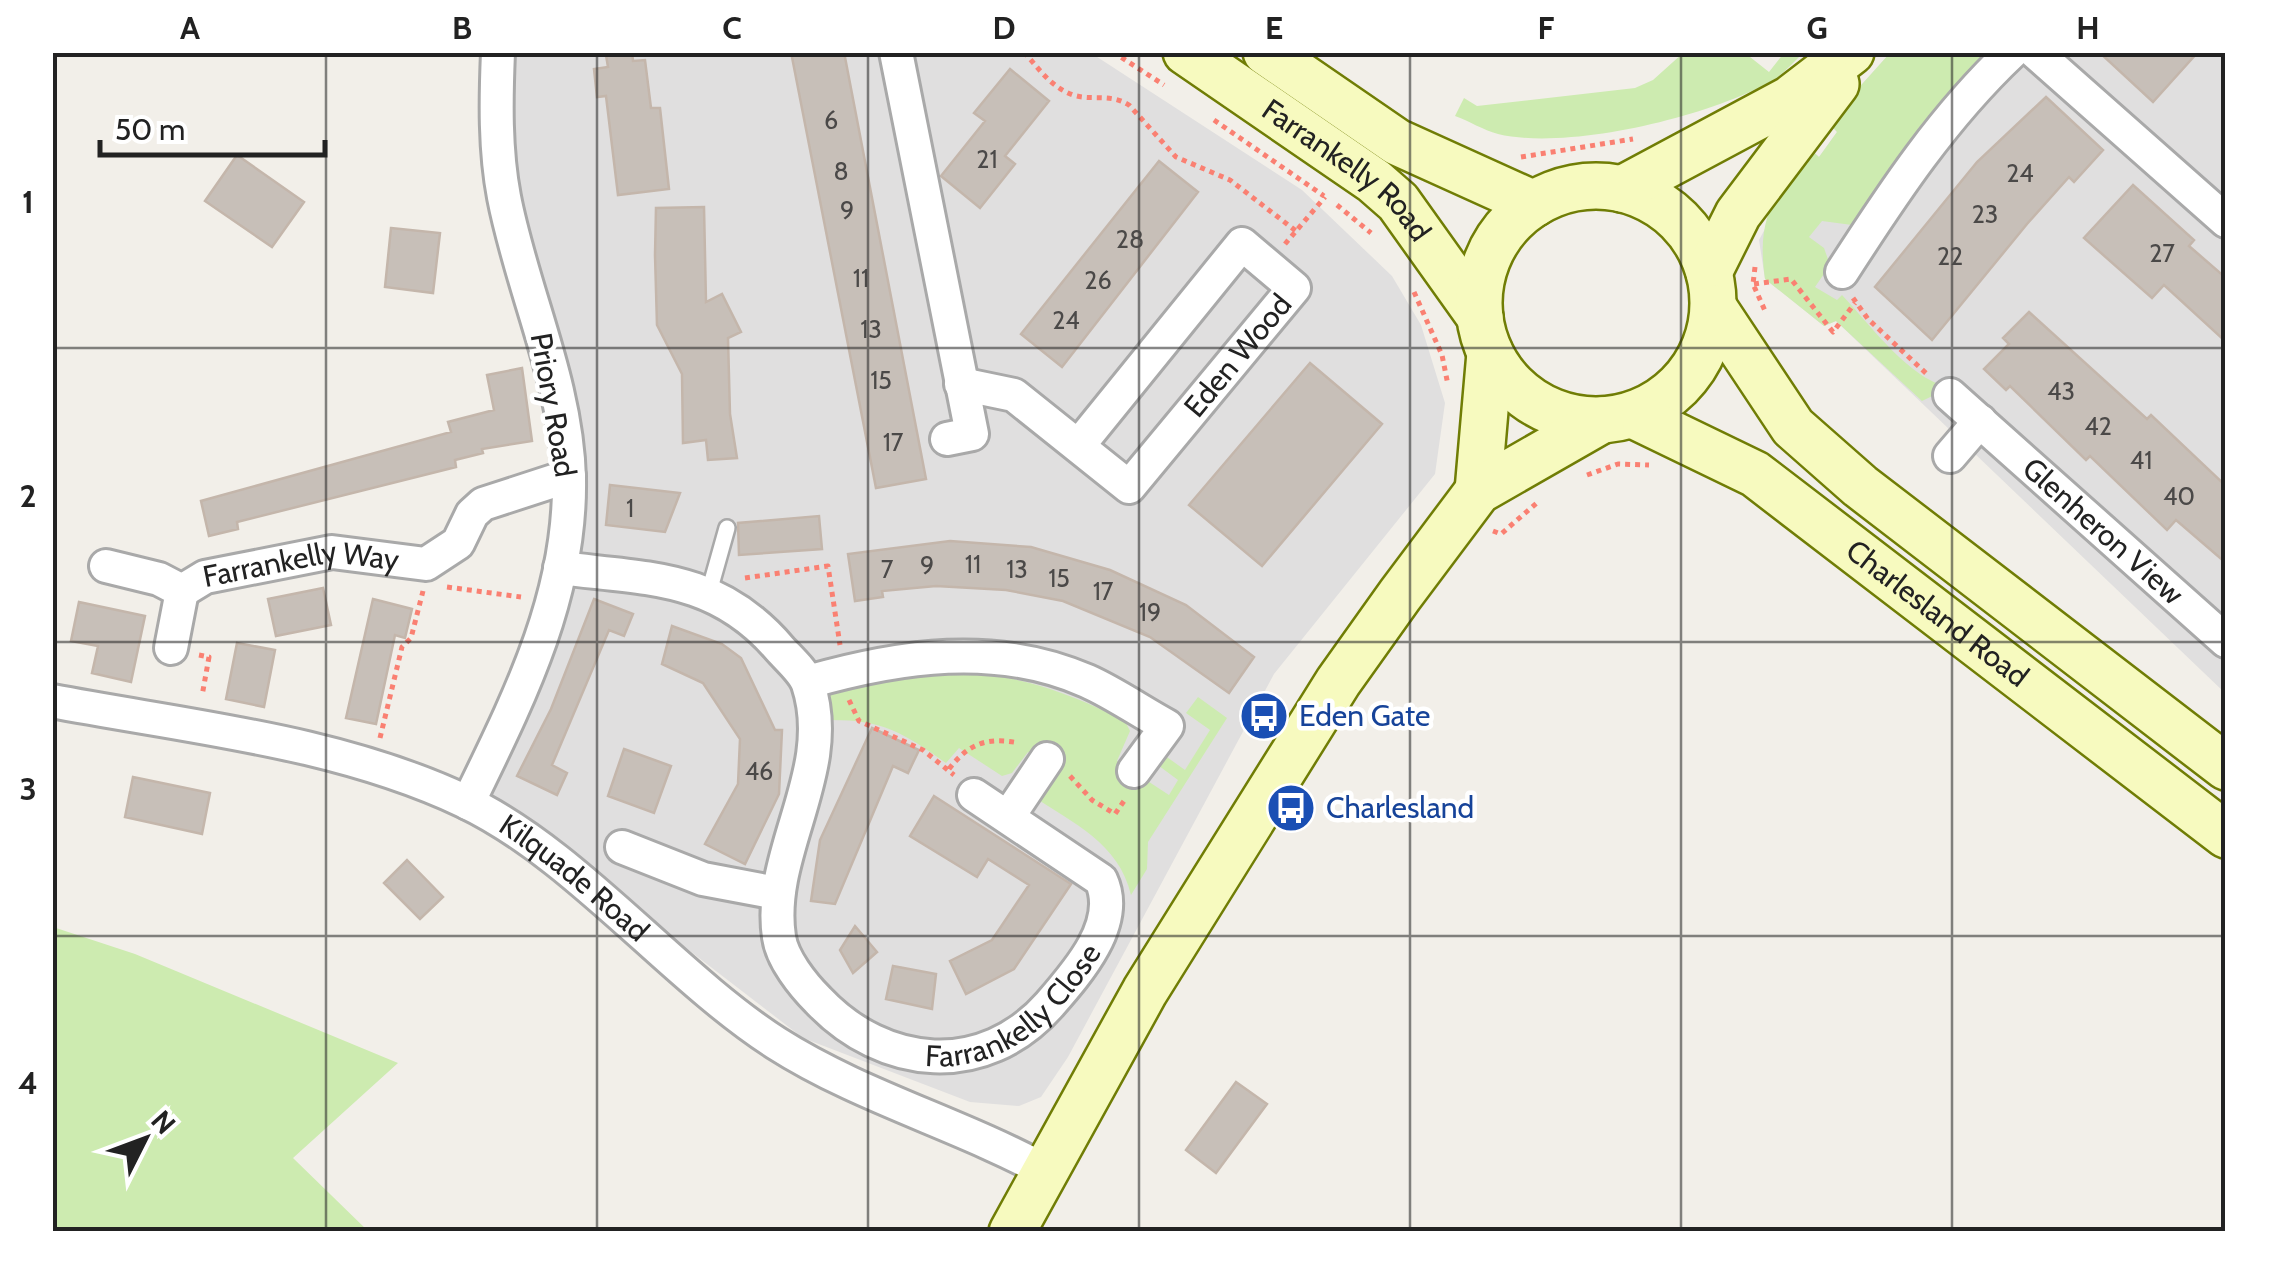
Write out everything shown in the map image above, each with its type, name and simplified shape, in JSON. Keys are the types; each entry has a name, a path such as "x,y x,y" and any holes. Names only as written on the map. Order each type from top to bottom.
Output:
{"main road":[{"name":"Farrankelly Road","path":"1266,52 1396,142 1534,204"},
{"path":"1622,188 1790,99 1854,52"},
{"path":"1012,1232 1044,1170 1236,842 1338,682 1469,503 1617,418 1664,399 1690,374 1706,343 1711,290 1738,214 1781,152 1828,98 1854,52"},
{"name":"Farrankelly Road","path":"1180,72 1374,181 1398,202 1485,334"},
{"path":"1469,503 1485,334 1481,284 1490,252 1508,225 1534,204 1561,191 1591,186 1622,188 1651,200 1677,218 1696,243 1711,290"},
{"name":"Charlesland Road","path":"1711,290 1801,434 1860,486 2226,767"},
{"path":"1485,334 1511,383 1540,406 1570,418 1617,418"},
{"name":"Charlesland Road","path":"1617,418 1755,474 2226,835"}],"street":[{"name":"Priory Road","path":"468,803 534,663 554,603 569,476 559,404 504,196 496,97 498,52"},
{"path":"896,52 972,434 947,439"},
{"path":"1842,272 1904,177 1958,107 2012,52"},
{"path":"2036,52 2226,221"},
{"name":"Eden Wood","path":"962,384 1014,395 1128,487 1294,288 1242,244 1079,445"},
{"name":"Glenheron View","path":"1950,394 2226,641"},
{"path":"1950,456 1980,421"},
{"name":"Farrankelly Way","path":"171,648 182,591 205,576 332,552 434,575 458,543 472,514 483,504 569,476"},
{"name":"Farrankelly Way","path":"106,566 159,579 182,591"},
{"path":"560,568 709,592 758,624 808,682 878,661 945,655 1012,660 1086,680 1167,726 1134,770"},
{"name":"Farrankelly Close","path":"808,682 812,767 777,893 779,940 804,985 841,1025 888,1048 940,1058 989,1050 1034,1022 1067,985 1108,918 1110,898 1101,880 974,795"},
{"name":"Kilquade Road","path":"52,701 334,755 468,803 527,841 776,1042 1044,1170"},
{"path":"1008,817 1046,759"},
{"path":"622,847 704,879 777,893"}],"lane":[{"path":"709,592 728,528"}],"path":[{"path":"1024,52 1044,78 1072,94 1119,99 1129,105 1176,156 1230,180 1296,231"},
{"path":"1113,52 1180,72"},
{"path":"1204,113 1374,236"},
{"path":"1514,158 1648,135"},
{"path":"1267,264 1325,197"},
{"path":"1757,252 1754,284 1768,318"},
{"path":"1842,272 1855,303 1950,394"},
{"path":"1754,284 1791,279 1833,332 1855,303"},
{"path":"1413,291 1442,355 1449,389"},
{"path":"1573,480 1618,464 1654,466"},
{"path":"1469,503 1501,534 1544,497"},
{"path":"372,767 402,647 410,638 424,587 434,575 554,603"}],"shaded area":[{"path":"512,53 1091,53 1302,190 1392,276 1421,325 1445,403 1435,474 1274,674 1068,1057 1041,1097 1019,1106 970,1102 803,1038 486,794 578,517 516,211"},
{"path":"1890,53 2225,53 2225,693 1836,321 1824,326 1765,279 1759,240 1809,148 1819,157 1837,132 1828,122"}],"green space":[{"path":"1683,53 1745,53 1769,72 1784,53 1803,53 1775,79 1748,93 1640,127 1562,138 1527,138 1498,134 1455,116 1464,98 1477,106 1635,88 1653,80"},
{"path":"1890,53 1997,53 1852,225 1822,221 1809,237 1824,248 1830,265 1815,287 1837,300 1842,295 1906,363 1936,383 1951,387 1922,401 1836,321 1824,326 1765,279 1763,239 1777,195 1809,148 1819,157 1837,132 1828,122"},
{"path":"939,669 1028,683 1113,715 1118,707 1130,731 1117,761 1169,795 1178,780 1151,760 1164,755 1185,770 1210,730 1186,713 1198,697 1227,718 1148,842 1147,869 1131,895 1125,877 1105,848 1031,795 1050,767 1028,752 1012,773 1002,776 959,748 946,763 890,729 825,720 828,687"},
{"path":"53,927 135,954 398,1063 293,1158 368,1231 53,1231"}],"building":[{"path":"632,52 633,61 645,60 651,108 660,108 669,189 618,195 606,96 597,97 594,69 608,67 606,55"},
{"path":"791,52 844,52 926,479 876,488"},
{"path":"2099,52 2198,52 2153,102"},
{"path":"1010,69 1049,101 1005,156 1015,164 980,208 941,176 985,121 974,113"},
{"path":"2046,97 2103,150 2074,182 2069,177 1932,340 1875,287 1977,162"},
{"path":"237,155 304,202 272,247 205,201"},
{"path":"1159,161 1198,192 1062,367 1021,334"},
{"path":"2133,185 2194,240 2189,246 2226,278 2226,342 2164,285 2152,298 2084,238"},
{"path":"704,207 706,302 722,294 741,332 728,338 730,414 737,458 708,460 706,440 683,443 682,374 657,325 656,208"},
{"path":"391,228 440,233 433,293 385,287"},
{"path":"2029,312 2147,419 2151,415 2226,486 2226,563 2176,520 2167,530 2090,456 2086,460 2010,386 2006,390 1984,369 2009,344 2003,338"},
{"path":"1310,363 1382,424 1262,566 1189,505"},
{"path":"522,368 532,441 482,449 483,453 455,460 456,467 237,522 238,529 209,536 201,501 451,432 448,422 494,410 487,375"},
{"path":"610,485 680,493 665,532 606,525"},
{"path":"819,516 822,549 739,555 738,523"},
{"path":"950,541 1031,547 1110,570 1186,605 1254,657 1229,693 1150,637 1063,601 1006,590 936,586 882,591 883,597 855,601 848,554"},
{"path":"323,588 331,625 276,636 268,599"},
{"path":"373,599 412,609 405,638 395,635 376,724 346,718"},
{"path":"594,599 633,614 624,636 609,630 552,765 567,773 557,795 517,776 551,709"},
{"path":"79,602 145,616 131,682 92,673 98,646 71,641"},
{"path":"672,626 722,644 741,658 775,730 782,730 779,794 745,864 705,844 738,784 740,739 703,683 662,664"},
{"path":"237,643 275,650 264,707 226,699"},
{"path":"872,728 919,750 908,773 893,766 835,904 811,901 820,840"},
{"path":"624,749 671,766 654,813 608,796"},
{"path":"133,777 210,793 202,834 125,817"},
{"path":"934,796 1071,884 1014,969 966,994 950,961 992,940 1029,885 988,859 977,877 910,836"},
{"path":"407,860 443,897 420,919 384,883"},
{"path":"855,926 877,952 853,973 840,950"},
{"path":"893,966 936,974 932,1009 886,999"},
{"path":"1236,1082 1267,1104 1216,1173 1186,1150"}],"place":[{"name":"Eden Gate","path":"1264,716"},
{"name":"Charlesland","path":"1291,808"}]}
